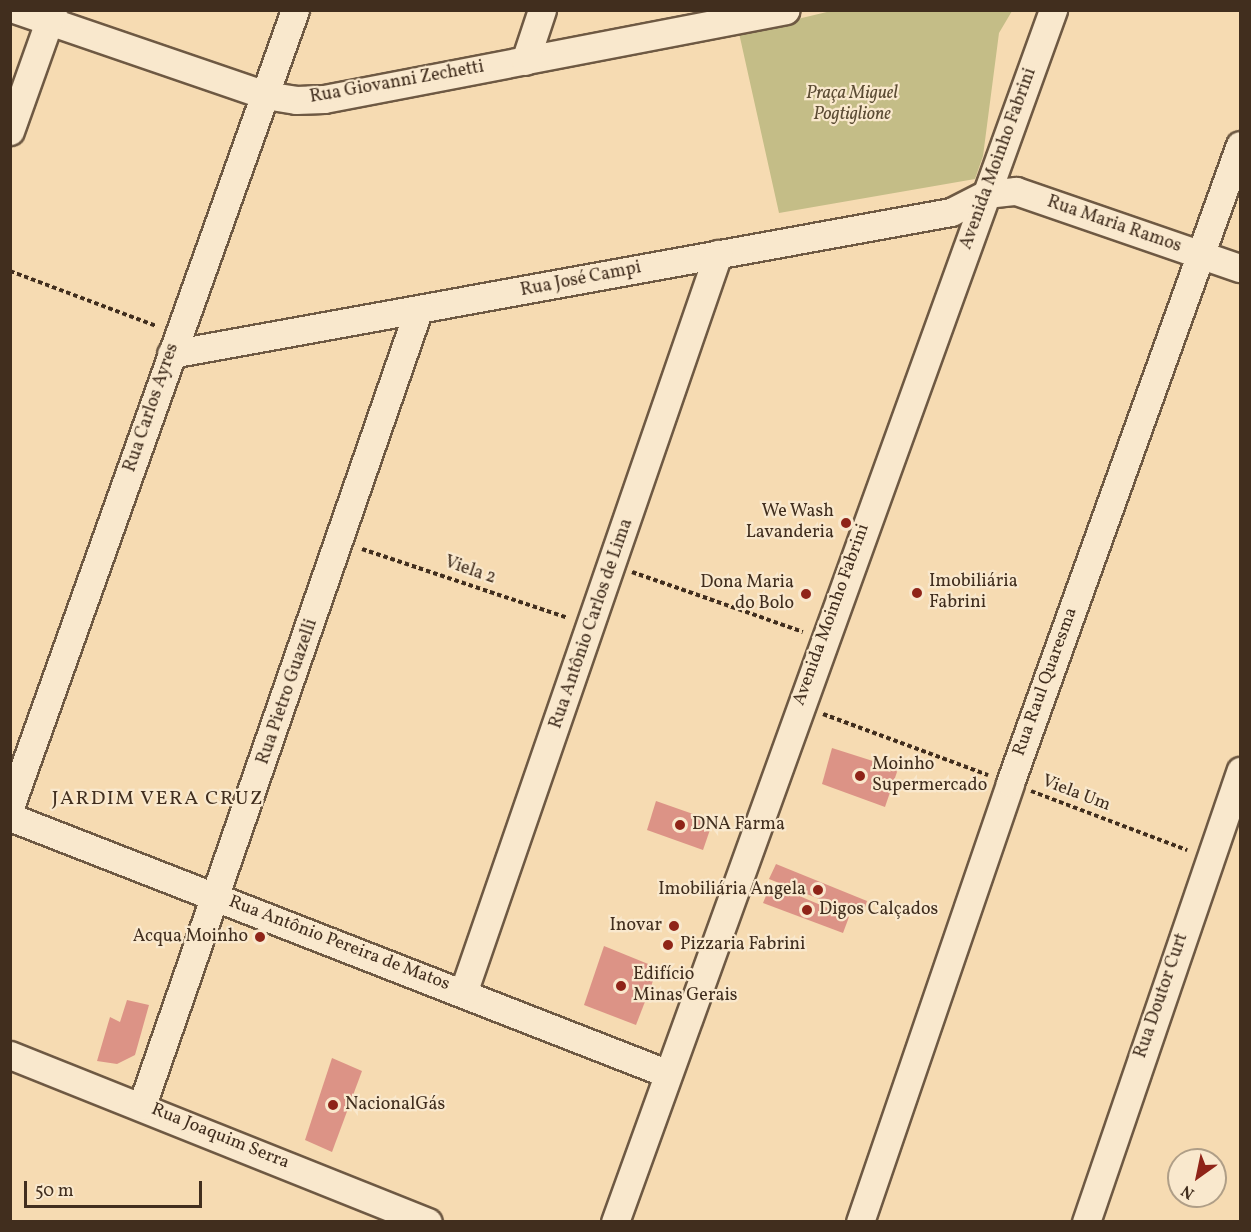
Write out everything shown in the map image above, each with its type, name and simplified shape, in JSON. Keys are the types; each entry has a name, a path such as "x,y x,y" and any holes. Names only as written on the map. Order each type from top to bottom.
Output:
{"street":[{"name":"Rua Giovanni Zechetti","path":"17,10 51,16 265,95 324,99 786,10"},
{"name":"Rua Carlos Ayres","path":"10,807 295,10"},
{"path":"525,61 542,10"},
{"name":"Avenida Moinho Fabrini","path":"615,1221 799,705 1053,10"},
{"path":"10,130 51,16"},
{"name":"Rua Raul Quaresma","path":"860,1221 1010,783 1240,145"},
{"name":"Rua Maria Ramos","path":"986,194 1016,190 1240,268"},
{"name":"Rua José Campi","path":"171,354 418,311 951,212 986,194"},
{"name":"Rua Antônio Carlos de Lima","path":"463,993 613,565 718,254"},
{"name":"Rua Pietro Guazelli","path":"142,1105 340,542 418,311"},
{"name":"Rua Doutor Curt","path":"1086,1221 1208,858 1240,771"},
{"name":"Rua Antônio Pereira de Matos","path":"10,817 666,1073"},
{"name":"Rua Joaquim Serra","path":"10,1055 142,1105 428,1221"}],"path":[{"path":"10,271 158,328 180,329"},
{"name":"Viela 2","path":"340,542 591,626"},
{"path":"613,565 824,640"},
{"name":"Viela Um","path":"799,705 1208,858"}],"green space":[{"name":"Praça Miguel Pogtiglione","path":"831,11 1012,11 999,33 983,156 975,179 779,213 739,33"}],"building":[{"name":"Moinho Supermercado","path":"832,748 898,769 885,807 822,784"},
{"name":"DNA Farma","path":"656,801 713,821 703,850 647,830"},
{"name":"Imobiliária Angela","path":"776,864 867,901 862,916 769,879"},
{"name":"Digos Calçados","path":"771,884 849,917 843,933 763,903"},
{"name":"Edifício Minas Gerais","path":"604,946 658,968 636,1025 584,1005"},
{"path":"127,1000 149,1005 135,1055 117,1064 97,1061 110,1017 120,1022"},
{"name":"NacionalGás","path":"332,1058 362,1071 332,1152 305,1140"}],"place":[{"name":"We Wash Lavanderia","path":"846,523"},
{"name":"Imobiliária Fabrini","path":"917,593"},
{"name":"Dona Maria do Bolo","path":"806,594"},
{"name":"Moinho Supermercado","path":"860,776"},
{"name":"DNA Farma","path":"680,825"},
{"name":"Imobiliária Angela","path":"818,890"},
{"name":"Digos Calçados","path":"807,910"},
{"name":"Inovar","path":"674,926"},
{"name":"Acqua Moinho","path":"260,937"},
{"name":"Pizzaria Fabrini","path":"668,945"},
{"name":"Edifício Minas Gerais","path":"621,986"},
{"name":"NacionalGás","path":"333,1105"}],"district":[{"name":"JARDIM VERA CRUZ","path":"158,799"}]}
